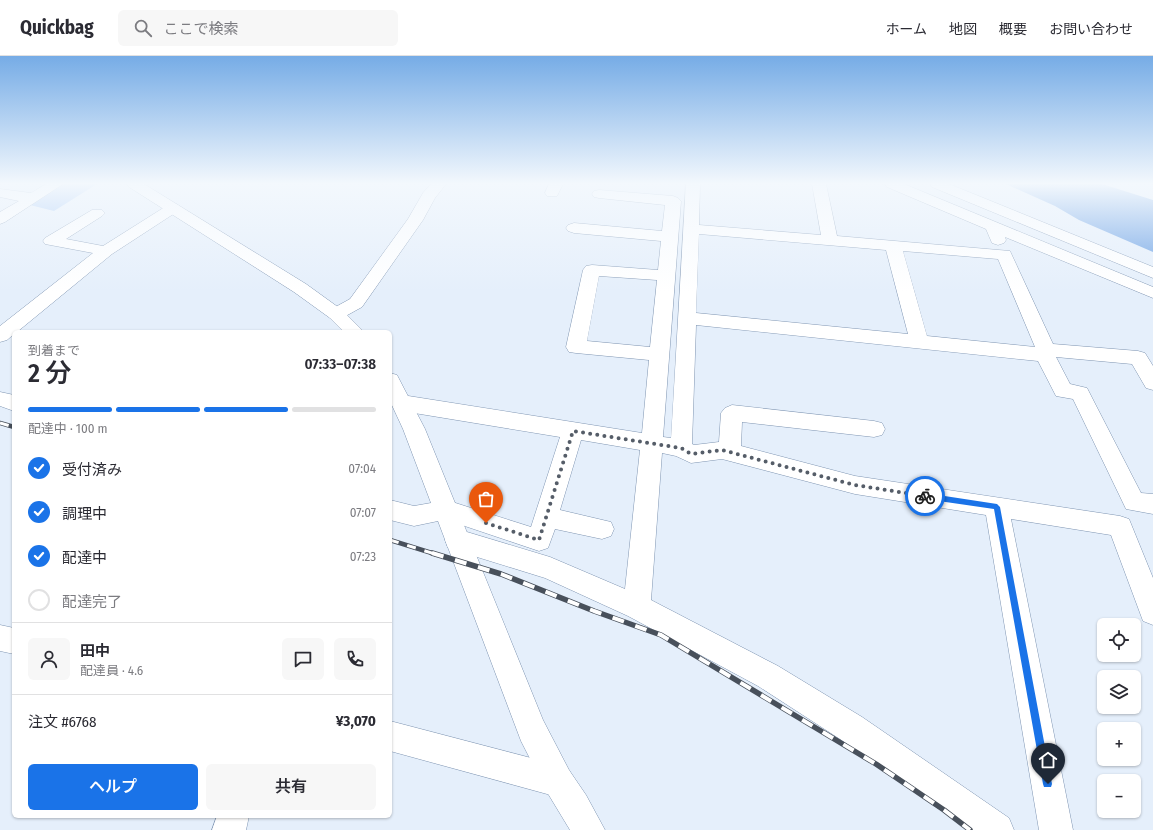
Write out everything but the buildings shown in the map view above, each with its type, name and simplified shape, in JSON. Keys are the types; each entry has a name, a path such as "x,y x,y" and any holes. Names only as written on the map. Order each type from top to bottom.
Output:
{"street":[{"path":"85,220 50,241 106,251"},
{"path":"0,336 106,251 154,220"},
{"path":"192,220 300,288 336,314 353,330"},
{"path":"336,314 356,303 415,220"},
{"path":"637,607 650,443 671,220"},
{"path":"681,448 691,220"},
{"path":"826,220 830,241"},
{"path":"979,220 1153,293"},
{"path":"1025,220 1153,273"},
{"path":"993,226 1045,353 1063,392 1080,393 1134,502 1153,504"},
{"path":"574,228 670,237"},
{"path":"691,229 1004,255"},
{"path":"893,246 919,342"},
{"path":"659,354 576,347 592,270 666,276"},
{"path":"687,318 919,342 1045,353 1138,358 1153,383"},
{"path":"392,384 402,403 446,510 532,730 558,781 575,806 588,830"},
{"path":"0,399 12,402"},
{"path":"402,403 681,448 691,454 730,449 732,413 874,429"},
{"path":"392,510 414,516 446,510 539,540 573,431"},
{"path":"722,450 855,485 1120,526 1153,612"},
{"path":"997,507 1056,830"},
{"path":"546,517 602,529"},
{"path":"457,540 550,568 637,607 768,676 851,728 942,790 997,830"},
{"path":"0,638 12,641"},
{"path":"392,737 558,781"},
{"path":"229,830 232,818"}],"shaded area":[{"path":"1079,220 1153,220 1153,252"}],"railway":[{"path":"0,423 12,426"},
{"path":"392,541 435,554"},
{"path":"432,553 501,574 594,611 661,635 876,764 944,810 970,830"}],"way so far":[{"path":"486,523 539,540 573,431 681,448 691,454 722,450 855,485 925,496"}],"route":[{"path":"925,496 997,507 1048,784"}]}
